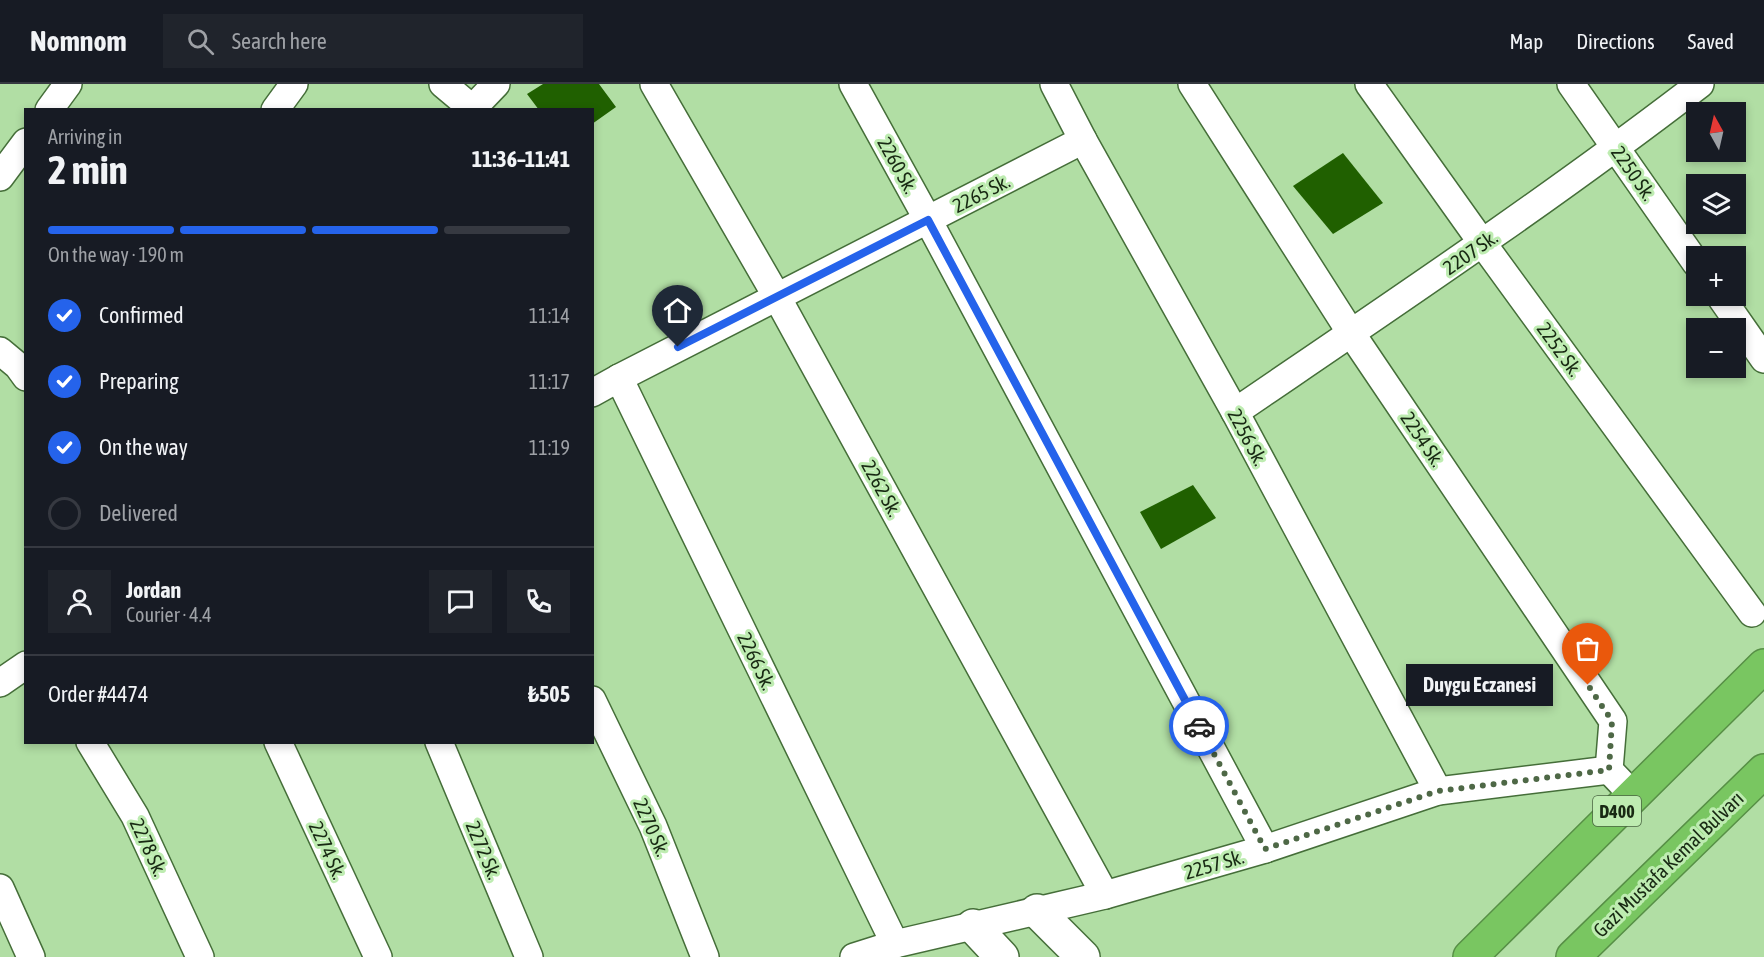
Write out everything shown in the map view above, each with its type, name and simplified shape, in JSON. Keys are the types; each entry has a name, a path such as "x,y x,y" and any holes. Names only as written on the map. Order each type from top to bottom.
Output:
{"highway":[{"name":"D400","path":"1470,957 1764,666"},
{"name":"Gazi Mustafa Kemal Bulvarı","path":"1573,957 1764,771"}],"main road":[{"path":"1037,911 1083,957"},
{"path":"973,926 1002,957"}],"street":[{"path":"51,108 68,84"},
{"path":"276,108 294,84"},
{"path":"443,84 472,108"},
{"path":"474,108 496,84"},
{"name":"2262 Sk.","path":"654,84 777,297 1105,895"},
{"name":"2260 Sk.","path":"853,84 1265,849"},
{"name":"2256 Sk.","path":"1054,84 1083,141 1235,412 1438,791"},
{"name":"2254 Sk.","path":"1192,84 1351,333 1612,721 1609,770"},
{"name":"2252 Sk.","path":"1369,84 1752,613"},
{"name":"2250 Sk.","path":"1571,84 1686,249"},
{"name":"2207 Sk.","path":"1235,412 1483,244 1700,84"},
{"name":"2265 Sk.","path":"594,392 1083,141"},
{"path":"0,177 24,145"},
{"path":"1727,306 1764,358"},
{"path":"0,351 24,374"},
{"name":"2266 Sk.","path":"619,378 895,945"},
{"path":"0,683 24,666"},
{"name":"2270 Sk.","path":"594,704 653,826 705,957"},
{"name":"2278 Sk.","path":"91,744 135,816 200,957"},
{"name":"2274 Sk.","path":"279,744 378,957"},
{"name":"2272 Sk.","path":"440,744 529,957"},
{"path":"1609,770 1633,795"},
{"name":"2257 Sk.","path":"854,957 895,945 1105,895 1265,849 1438,791 1609,770"},
{"path":"0,888 31,957"}],"building":[{"path":"543,84 599,84 616,107 594,123 594,108 538,108 527,94"},
{"path":"1343,153 1383,203 1333,234 1293,186"},
{"path":"1193,485 1216,518 1161,549 1140,512"}],"way so far":[{"path":"1199,726 1265,849 1438,791 1609,770 1612,721 1588,685"}],"place":[{"name":"Duygu Eczanesi","path":"1588,685"}],"route":[{"path":"678,347 928,220 1199,726"}]}
